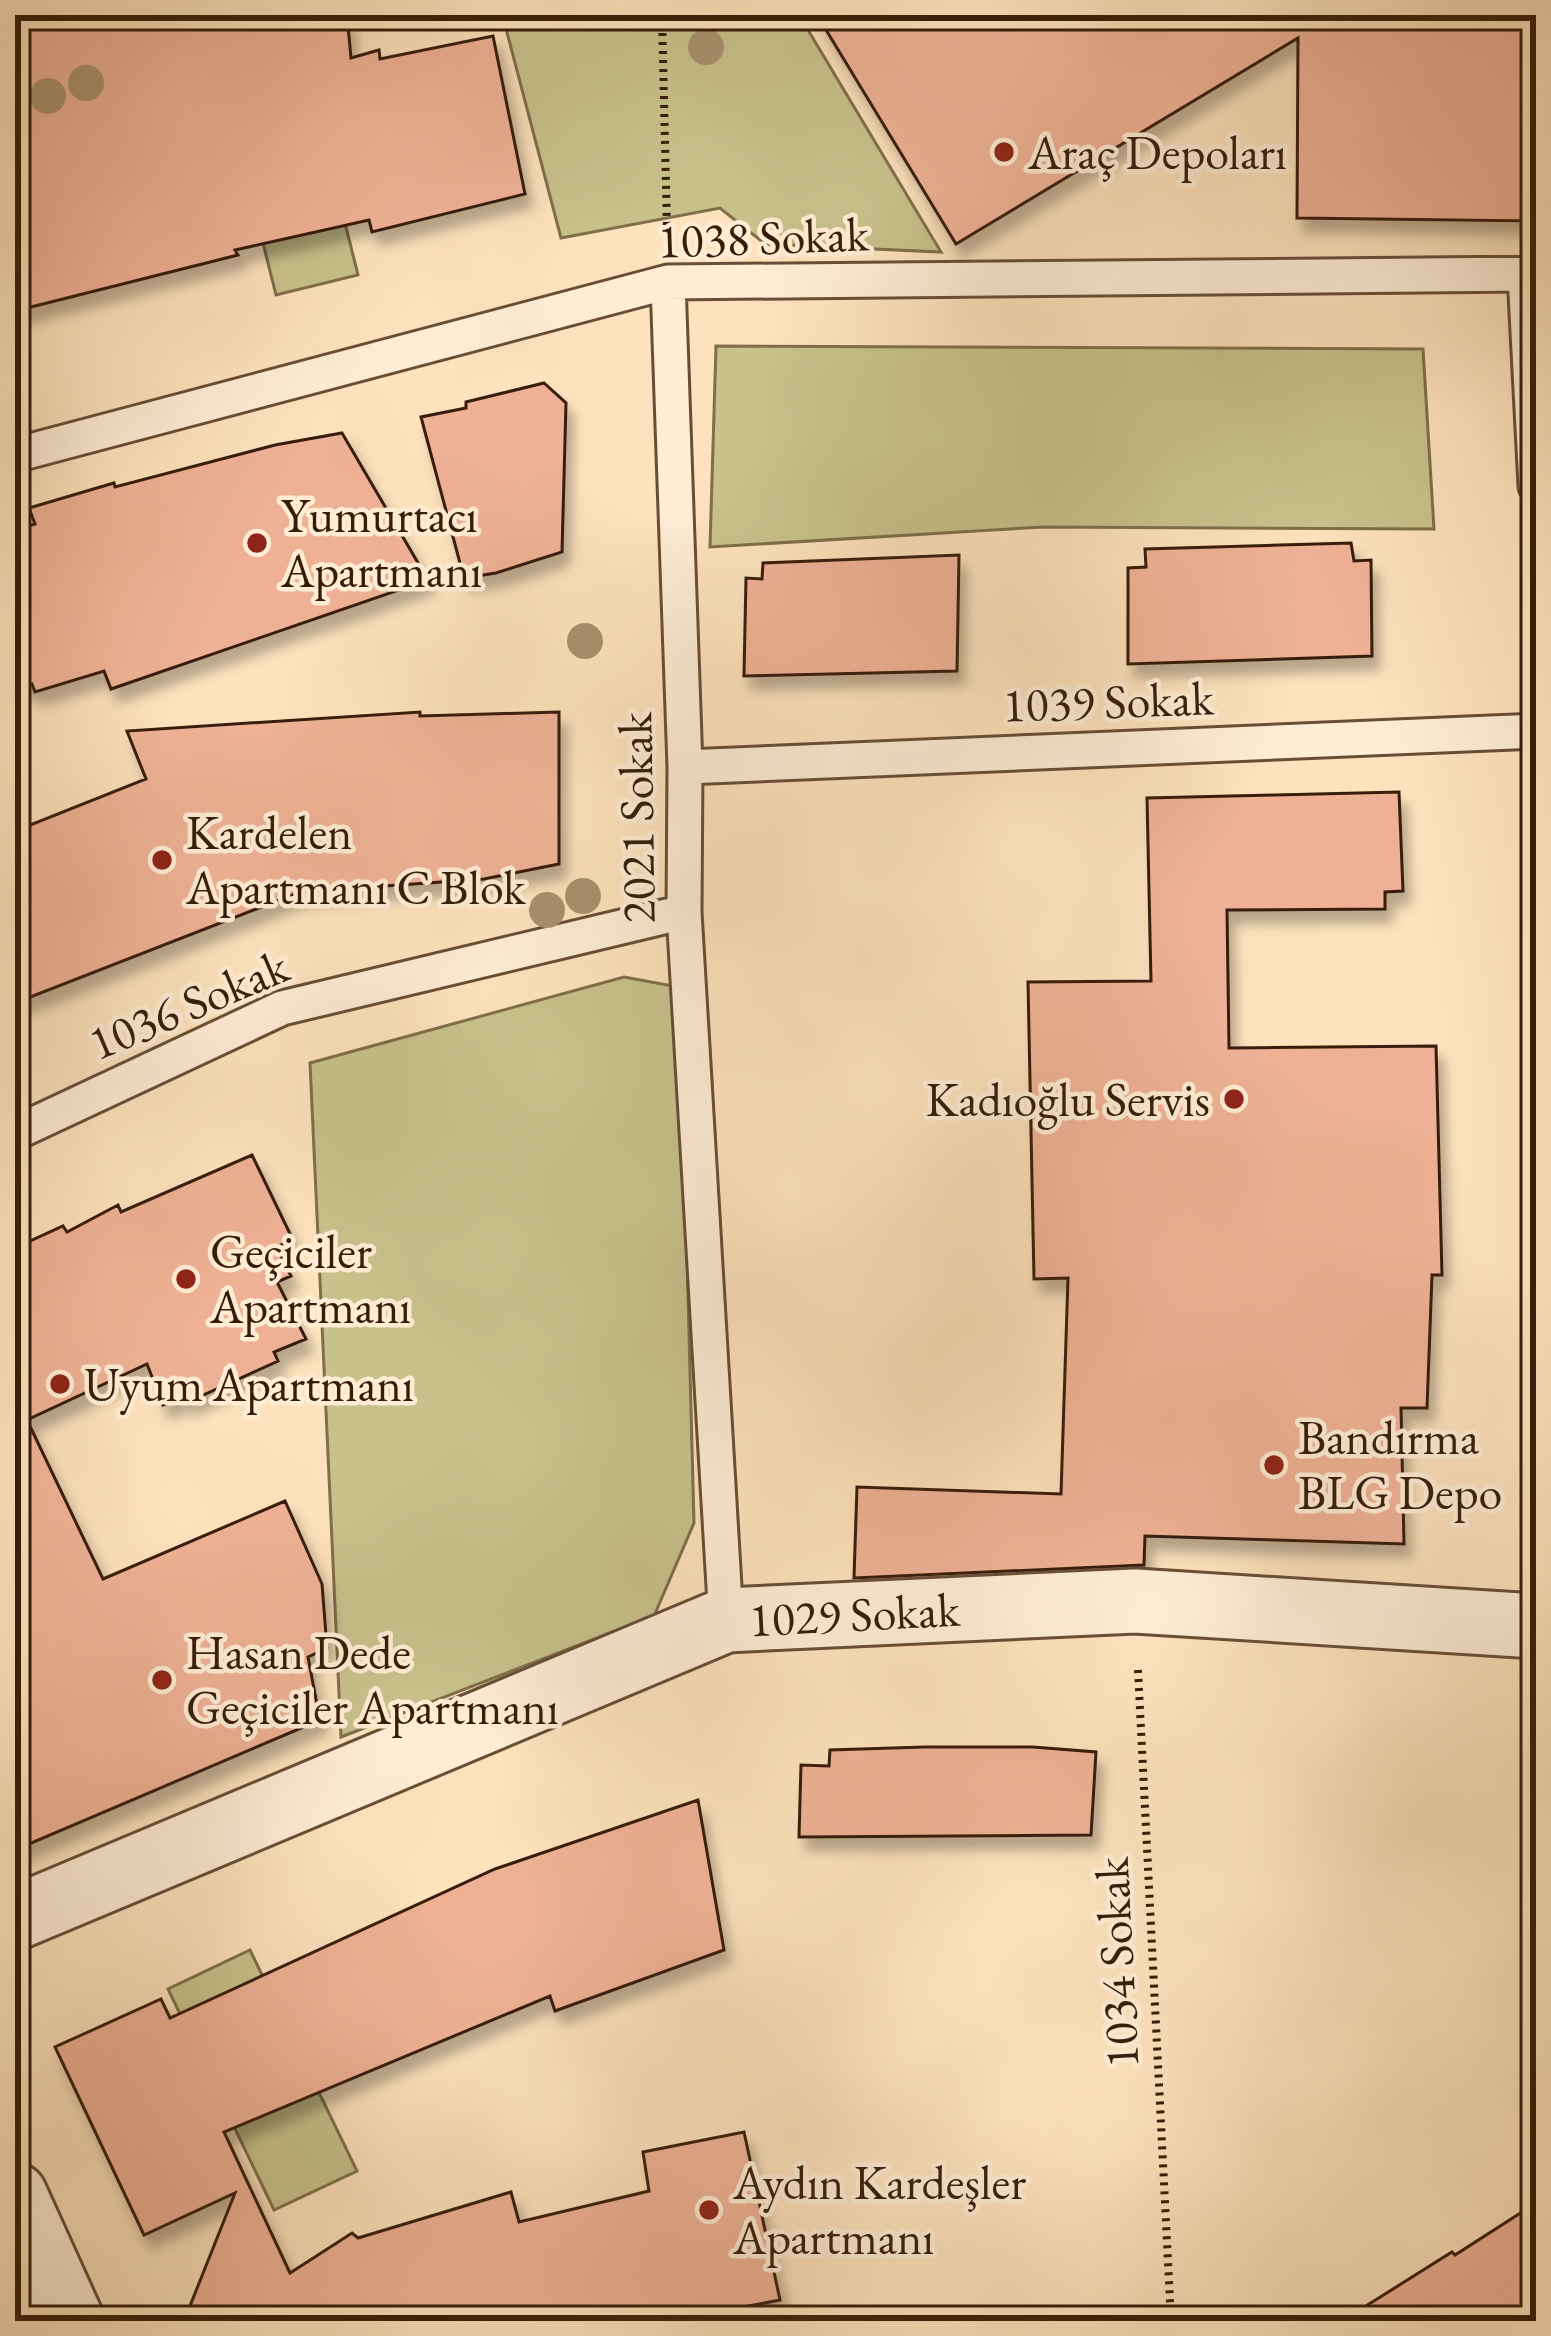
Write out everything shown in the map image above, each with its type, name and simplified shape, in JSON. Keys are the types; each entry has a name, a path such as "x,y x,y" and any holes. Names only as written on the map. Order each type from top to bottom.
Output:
{"street":[{"name":"1029 Sokak","path":"15,1918 726,1619 1135,1601 1536,1626"},
{"path":"15,2195 72,2321"}],"lane":[{"name":"1038 Sokak","path":"15,455 668,282 1530,274"},
{"path":"1530,274 1536,486"},
{"name":"2021 Sokak","path":"668,282 685,767 684,911 726,1619"},
{"name":"1039 Sokak","path":"685,767 1536,731"},
{"name":"1036 Sokak","path":"15,1133 282,1008 684,911"}],"path":[{"path":"662,15 668,282"},
{"name":"1034 Sokak","path":"1135,1601 1171,2321"}],"shaded area":[{"path":"499,15 799,15 941,252 765,244 720,208 561,238"},
{"path":"297,31 358,275 276,295 215,51"},
{"path":"716,346 1423,349 1434,529 1043,527 710,547"},
{"path":"624,977 673,986 681,1028 694,1523 654,1616 341,1737 310,1063"},
{"path":"250,1950 357,2171 274,2210 168,1989"}],"building":[{"path":"15,15 347,15 351,58 379,50 380,59 493,36 525,194 372,232 369,220 235,250 238,255 15,311"},
{"path":"817,15 1536,15 1536,221 1297,218 1298,38 956,244"},
{"path":"544,383 566,403 562,552 464,578 421,417"},
{"path":"342,433 428,580 111,689 104,671 35,692 32,684 15,688 15,530 35,524 29,508 114,483 115,487 275,445"},
{"path":"1351,543 1354,561 1371,560 1372,656 1128,664 1128,568 1146,567 1145,549"},
{"path":"959,555 957,671 744,676 746,578 762,579 763,563"},
{"path":"420,712 420,716 559,712 559,864 484,879 300,892 15,1003 15,831 146,779 127,731"},
{"path":"1399,792 1403,891 1385,892 1385,909 1227,910 1229,1048 1436,1046 1442,1275 1432,1275 1427,1408 1401,1408 1404,1544 1145,1536 1144,1565 854,1578 857,1487 1061,1494 1068,1278 1034,1279 1028,982 1151,981 1147,798"},
{"path":"252,1155 293,1240 276,1247 291,1276 277,1282 306,1339 274,1352 278,1361 188,1402 186,1395 163,1405 147,1364 27,1420 103,1579 285,1501 322,1584 327,1648 308,1657 320,1720 15,1850 15,1248 63,1226 67,1232 118,1205 121,1212"},
{"path":"924,1747 1096,1752 1091,1835 799,1837 801,1765 829,1766 830,1750"},
{"path":"698,1800 724,1950 555,2011 550,1996 224,2132 290,2273 352,2233 358,2238 511,2192 519,2222 649,2191 643,2152 744,2132 780,2300 670,2321 184,2321 235,2193 144,2235 55,2047 161,1999 170,2018 495,1869"},
{"path":"1536,2203 1536,2321 1342,2321 1452,2252 1455,2255"}],"place":[{"name":"Araç Depoları","path":"1004,152"},
{"name":"Yumurtacı Apartmanı","path":"257,543"},
{"name":"Kardelen Apartmanı C Blok","path":"162,860"},
{"name":"Kadıoğlu Servis","path":"1234,1099"},
{"name":"Geçiciler Apartmanı","path":"186,1279"},
{"name":"Uyum Apartmanı","path":"60,1384"},
{"name":"Bandırma BLG Depo","path":"1274,1465"},
{"name":"Hasan Dede Geçiciler Apartmanı","path":"162,1680"},
{"name":"Aydın Kardeşler Apartmanı","path":"709,2210"}]}
